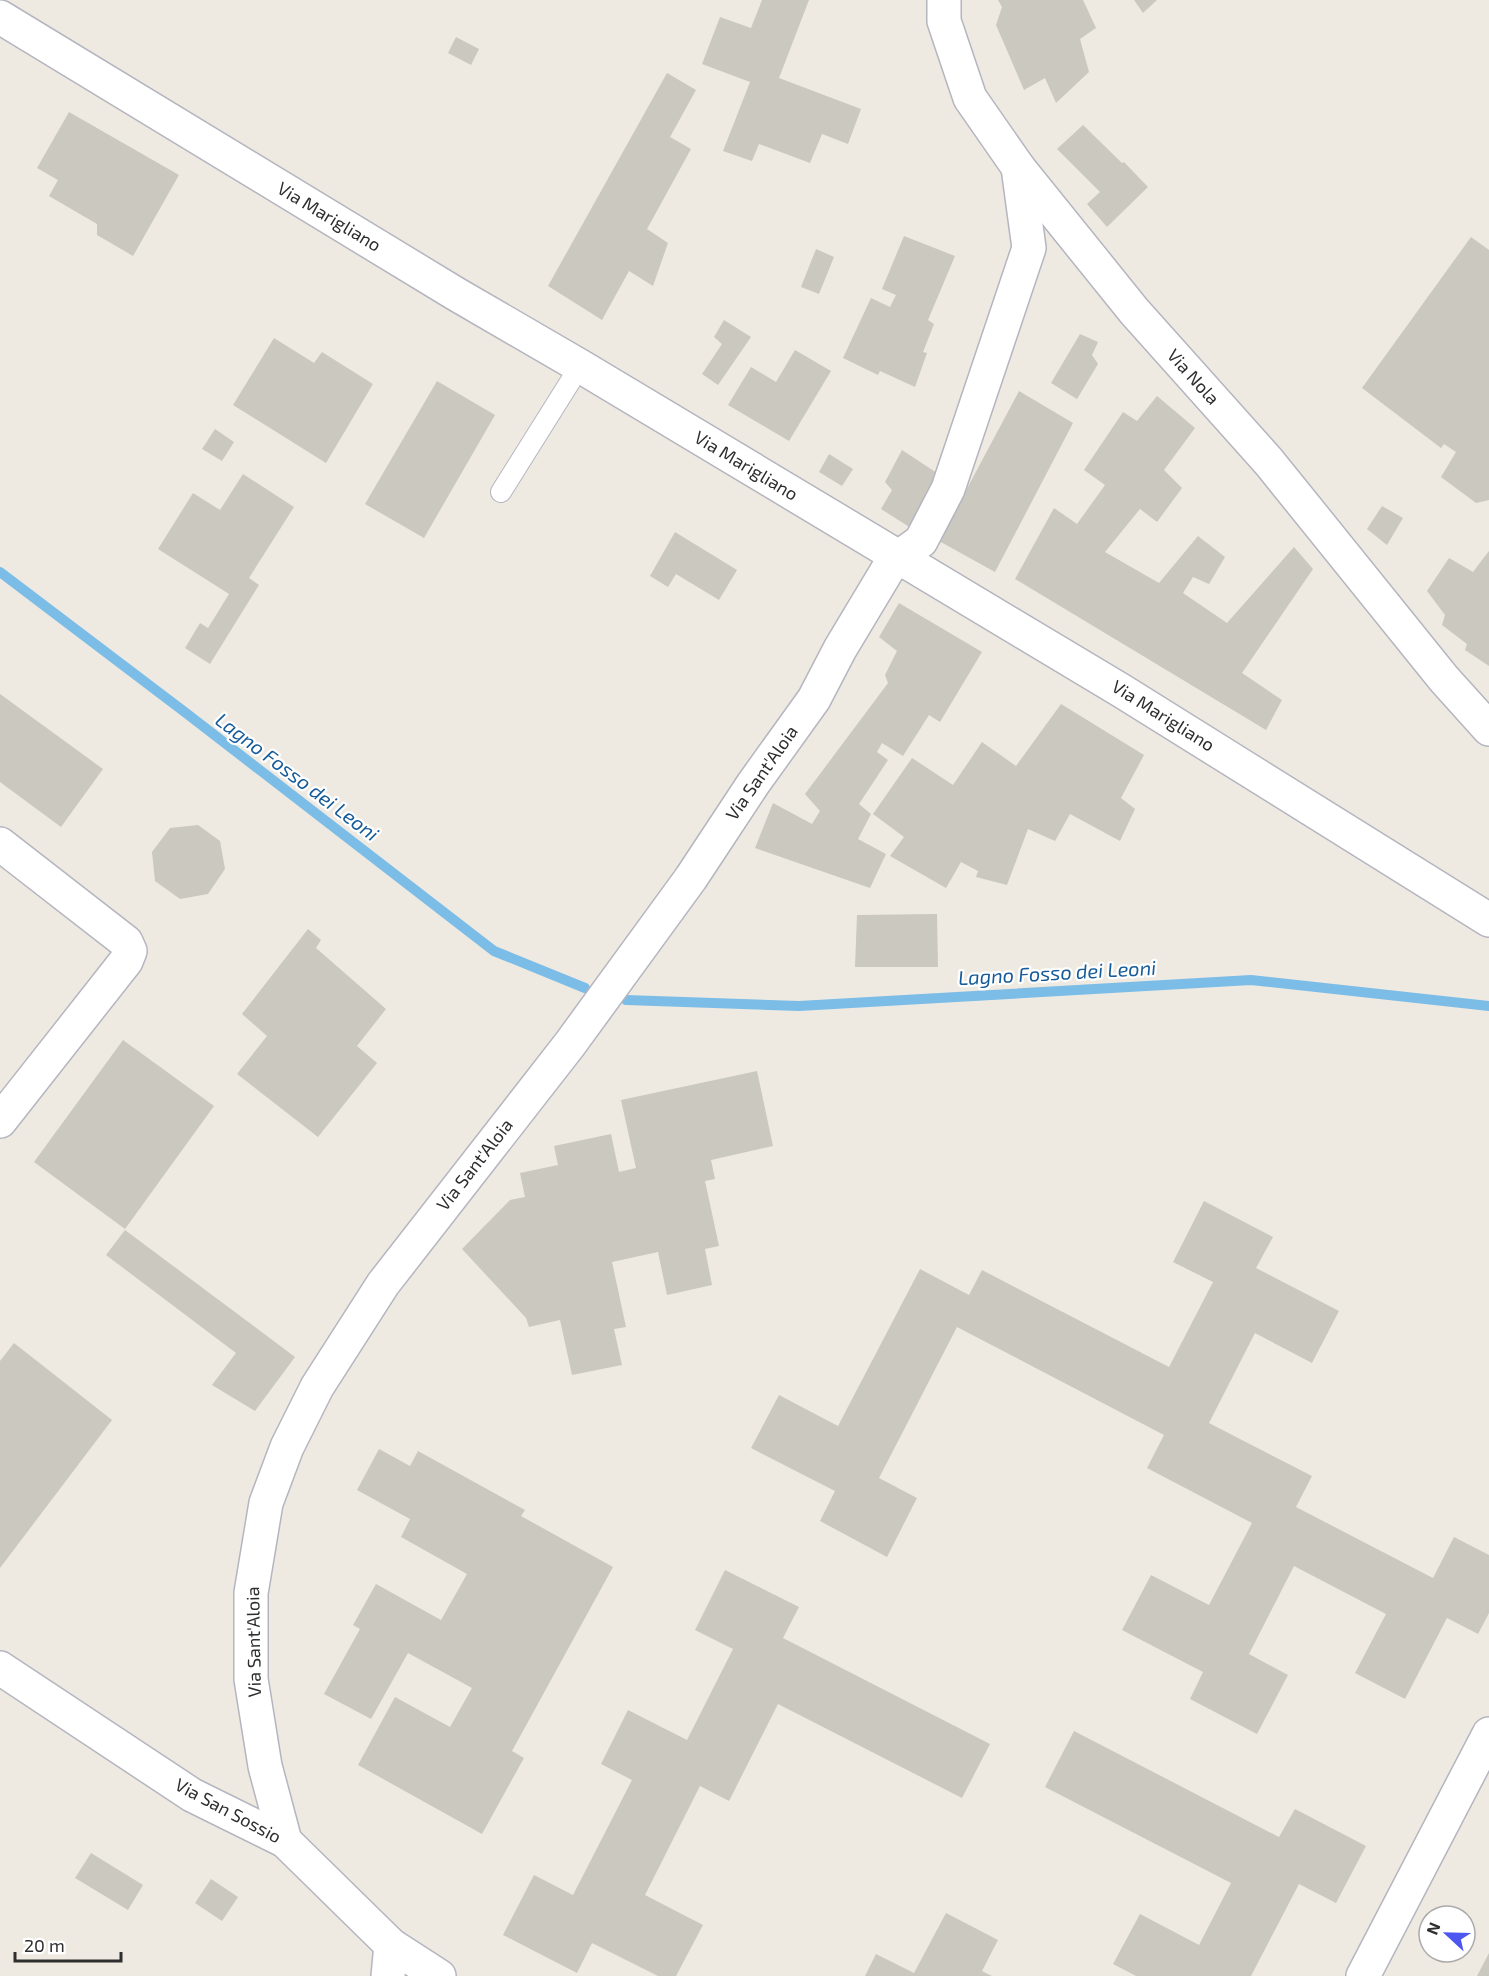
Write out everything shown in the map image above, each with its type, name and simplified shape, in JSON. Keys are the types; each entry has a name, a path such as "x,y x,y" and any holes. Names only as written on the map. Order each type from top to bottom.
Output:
{"street":[{"name":"Via Nola","path":"944,0 944,21 970,98 1017,167 1134,311 1269,462 1444,679 1489,729"},
{"name":"Via Marigliano","path":"0,16 427,276 1122,691 1489,919"},
{"name":"Via Sant'Aloia","path":"285,1840 266,1766 251,1679 251,1593 266,1503 287,1447 317,1387 383,1284 570,1044 691,878 753,784 814,699 840,649 888,569 898,557 921,541 948,489 1029,248 1017,167"},
{"path":"0,844 126,942 130,951 126,961 0,1121"},
{"name":"Via San Sossio","path":"0,1668 192,1795 285,1840 389,1961 439,1976"},
{"path":"1363,1976 1489,1734"}],"lane":[{"path":"501,492 580,366"}],"building":[{"path":"762,0 809,0 779,78 861,109 848,144 822,134 810,163 759,144 752,161 723,151 750,82 702,64 720,17 751,28"},
{"path":"998,0 1083,0 1096,28 1080,39 1089,72 1056,103 1045,78 1024,90 996,25 1002,7"},
{"path":"1134,0 1157,0 1143,13"},
{"path":"456,37 479,49 471,65 448,53"},
{"path":"667,73 696,90 670,137 691,149 647,229 668,243 653,286 629,271 602,320 548,286"},
{"path":"69,112 179,175 133,256 97,235 97,224 49,196 58,180 37,168"},
{"path":"1083,125 1148,187 1107,227 1087,204 1100,192 1057,149"},
{"path":"904,236 955,256 928,320 934,324 923,352 927,353 915,387 880,371 878,375 843,358 871,298 890,307 896,295 882,289"},
{"path":"1471,237 1489,250 1489,500 1476,503 1441,477 1456,452 1444,444 1441,448 1362,388"},
{"path":"816,249 834,257 819,294 801,287"},
{"path":"724,320 751,337 718,385 702,374 722,344 714,337"},
{"path":"1080,334 1098,342 1092,355 1098,364 1077,399 1051,383"},
{"path":"274,338 314,363 322,352 373,384 326,463 233,405"},
{"path":"795,350 831,371 789,441 728,405 751,367 776,382"},
{"path":"437,381 495,415 424,538 365,504"},
{"path":"1019,391 1073,423 995,572 939,541"},
{"path":"1157,396 1195,428 1164,470 1182,488 1157,522 1140,509 1105,552 1159,583 1198,536 1225,557 1209,584 1193,577 1183,593 1227,623 1294,547 1313,569 1242,673 1282,700 1266,730 1015,579 1054,508 1077,524 1105,485 1084,470 1123,412 1137,421"},
{"path":"215,429 234,442 222,461 202,449"},
{"path":"902,450 943,477 914,530 881,509 892,490 885,482"},
{"path":"829,454 853,469 842,486 819,472"},
{"path":"243,474 294,507 249,578 259,585 210,664 185,648 200,623 208,628 229,594 158,549 193,493 220,510"},
{"path":"1382,506 1403,518 1387,545 1367,529"},
{"path":"675,532 737,570 719,600 676,574 668,587 650,576"},
{"path":"1489,551 1489,666 1465,650 1467,644 1442,625 1445,615 1427,591 1449,558 1473,572"},
{"path":"899,603 982,652 940,722 929,715 903,756 882,743 877,752 888,760 859,804 871,814 858,839 886,854 870,888 755,848 773,803 812,824 820,811 805,794 888,683 885,675 897,651 879,637"},
{"path":"0,694 103,769 61,827 0,782"},
{"path":"1061,704 1144,755 1121,798 1135,809 1120,841 1070,814 1055,841 1028,829 1007,885 976,877 978,871 961,862 946,888 890,856 904,837 873,814 912,758 953,785 982,742 1016,766"},
{"path":"198,825 220,841 225,869 208,894 180,899 155,881 152,852 170,828"},
{"path":"937,914 938,967 855,967 857,915"},
{"path":"308,929 321,940 316,948 386,1009 357,1046 377,1063 318,1137 237,1074 267,1036 242,1014"},
{"path":"123,1040 214,1106 125,1229 34,1162"},
{"path":"757,1071 773,1146 711,1160 715,1179 705,1181 719,1246 705,1249 712,1285 667,1295 658,1252 612,1262 626,1327 614,1329 622,1365 572,1375 560,1320 529,1327 526,1318 462,1249 510,1200 525,1197 520,1173 558,1165 554,1146 611,1134 619,1172 636,1168 621,1100"},
{"path":"1204,1201 1273,1237 1256,1268 1339,1311 1312,1363 1255,1333 1209,1423 1312,1476 1296,1507 1433,1578 1454,1537 1489,1555 1489,1613 1478,1634 1447,1618 1405,1699 1355,1673 1386,1614 1294,1566 1249,1654 1288,1675 1257,1734 1190,1699 1203,1672 1122,1630 1151,1575 1209,1605 1252,1523 1147,1468 1164,1435 957,1327 879,1478 917,1498 887,1557 820,1521 835,1491 751,1448 779,1395 838,1426 920,1269 969,1295 982,1270 1169,1367 1213,1282 1173,1262"},
{"path":"125,1230 295,1357 255,1411 212,1385 236,1353 106,1255"},
{"path":"14,1343 112,1420 0,1568 0,1361"},
{"path":"379,1449 410,1466 418,1451 525,1510 521,1516 613,1567 512,1751 524,1758 482,1834 358,1765 395,1697 450,1727 472,1688 408,1653 371,1719 324,1694 360,1629 353,1625 376,1584 441,1620 467,1574 401,1537 410,1519 357,1490"},
{"path":"725,1570 799,1607 783,1638 990,1744 962,1798 778,1704 729,1801 700,1786 645,1895 703,1925 676,1976 658,1976 592,1943 577,1973 503,1935 534,1875 573,1895 632,1780 601,1764 628,1710 687,1740 733,1649 695,1630"},
{"path":"1074,1731 1279,1837 1295,1809 1366,1846 1336,1903 1299,1884 1251,1976 1136,1976 1113,1964 1140,1914 1199,1945 1231,1883 1045,1787"},
{"path":"91,1853 143,1885 128,1910 75,1878"},
{"path":"211,1879 238,1897 222,1921 195,1903"},
{"path":"946,1913 998,1940 982,1971 992,1976 865,1976 876,1954 914,1973"},
{"path":"1489,1953 1489,1976 1477,1976"}],"waterway":[{"name":"Lagno Fosso dei Leoni","path":"0,572 494,951 585,988"},
{"name":"Lagno Fosso dei Leoni","path":"626,1000 799,1006 1251,980 1489,1006"}]}
